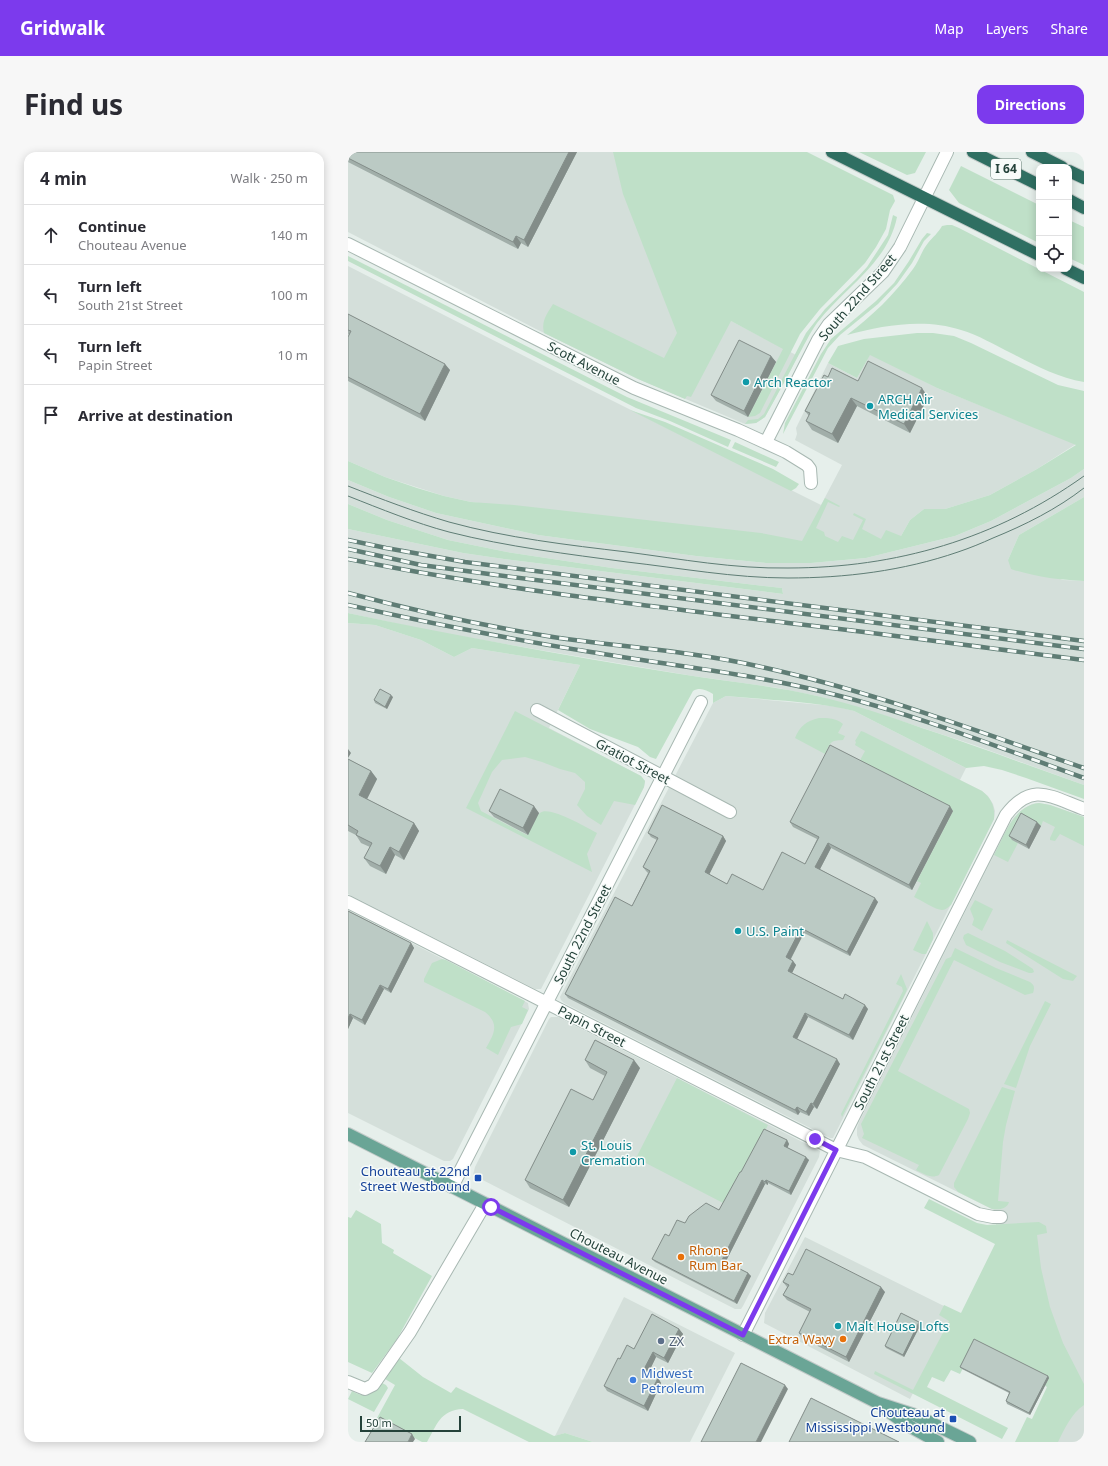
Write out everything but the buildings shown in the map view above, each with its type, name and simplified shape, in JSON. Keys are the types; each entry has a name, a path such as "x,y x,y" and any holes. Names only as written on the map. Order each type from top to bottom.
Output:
{"highway":[{"path":"832,152 1036,254"},
{"name":"I 64","path":"972,152 1036,184"},
{"name":"I 64","path":"1032,152 1056,164"},
{"path":"1072,172 1084,178"},
{"path":"1072,202 1084,208"},
{"path":"1072,272 1084,278"}],"main road":[{"name":"Chouteau Avenue","path":"348,1134 878,1403 915,1415 952,1438 970,1442"},
{"name":"Chouteau Avenue","path":"878,1403 909,1426 938,1442"}],"street":[{"name":"South 22nd Street","path":"766,442 818,340 829,324 882,272 900,247 947,152"},
{"name":"Scott Avenue","path":"348,244 634,388 766,442 808,465 811,474 811,483"},
{"name":"South 22nd Street","path":"452,1187 701,702"},
{"name":"Gratiot Street","path":"537,710 730,812"},
{"name":"South 21st Street","path":"743,1335 1002,823 1012,808 1021,799 1027,796 1043,795 1084,809"},
{"name":"Papin Street","path":"348,902 836,1150 865,1157 978,1214 1000,1217"},
{"path":"353,1385 365,1389 373,1386 399,1348 485,1204"}],"shaded area":[{"path":"348,152 616,152 674,291 798,356 765,417 756,423 745,424 638,379 536,329 348,232"},
{"path":"348,266 821,505 842,465 795,440 797,434 796,428 828,363 857,378 870,354 937,388 1076,444 1037,469 990,495 945,509 924,509 910,520 901,536 839,550 471,502 444,496 385,477 348,461"},
{"path":"1084,469 1084,497 1019,535 1008,560 1063,580 1084,581 1084,785 974,745 889,717 817,696 778,688 693,676 435,632 348,613 348,529 463,553 783,594 782,588 612,568 507,552 448,540 387,520 348,504 348,480 389,497 436,513 538,535 696,556 766,563 811,563 866,558 955,536 991,521 1071,478"},
{"path":"348,623 375,625 421,640 454,657 472,648 580,665 549,728 641,776 645,781 644,787 541,989 535,989 348,894"},
{"path":"726,696 822,705 854,711 966,768 960,780 982,791 988,796 995,811 994,819 833,1138 830,1138 564,1003 560,997 713,703"},
{"path":"1039,803 1050,805 1084,817 1084,1442 1028,1442 1060,1376 996,1245 996,1211 863,1145 857,1135 859,1122 1009,825 1014,817 1025,808 1032,804"},
{"path":"348,910 528,1003 529,1009 453,1159 450,1161 444,1161 348,1113"},
{"path":"551,1017 558,1017 820,1151 819,1157 741,1309 735,1309 473,1175 475,1167"},
{"path":"805,1237 954,1311 910,1399 764,1323 765,1313"},
{"path":"624,1297 735,1353 690,1442 593,1442 565,1433 555,1436"}],"green space":[{"path":"613,152 807,152 893,195 895,201 890,210 886,229 876,247 865,263 820,309 800,334 760,413 755,416 748,417 783,349 731,321 691,397 687,396 685,399 638,379 544,333 544,321 553,304 664,358 677,333 623,194"},
{"path":"859,152 926,152 915,173 907,175"},
{"path":"961,166 1036,204 1036,242 959,203 949,190"},
{"path":"893,215 897,217 892,233 875,262 817,323 765,417 756,423 745,424 748,420 758,419 764,414 806,333 825,309 867,267 888,235"},
{"path":"1072,221 1084,227 1084,265 1072,259"},
{"path":"952,225 959,228 1036,267 1036,272 1045,272 1084,292 1084,382 1056,374 980,337 947,326 933,324 904,324 875,328 847,335 874,313 906,279 928,243 942,226"},
{"path":"927,233 931,234 924,241 912,263 897,284 878,304 840,335 828,348 783,434 785,423 821,354 831,339 876,301 894,283"},
{"path":"348,256 627,397 731,440 728,447 670,421 636,408 348,261"},
{"path":"917,333 933,333 954,336 1058,385 1084,391 1084,469 1071,478 991,521 955,536 866,558 811,563 766,563 696,556 538,535 436,513 389,497 348,480 348,461 385,477 417,488 471,502 514,505 761,533 802,541 825,498 840,506 839,507 828,502 816,528 824,532 825,536 838,542 842,536 853,540 863,520 853,515 854,513 866,519 862,529 881,539 886,530 901,536 910,520 924,509 945,509 990,495 1076,445 937,388 870,355 857,378 828,363 838,346 864,339"},
{"path":"630,410 665,422 773,469 799,484 791,491"},
{"path":"735,442 779,462 776,467 732,448"},
{"path":"1084,497 1084,581 1047,578 1011,569 1008,560 1019,535"},
{"path":"348,504 387,520 448,540 507,552 612,568 782,588 783,594 463,553 348,529"},
{"path":"348,613 429,630 551,652 692,676 799,692 830,699 896,719 1084,785 1084,799 1002,770 984,766 966,768 854,711 807,703 726,696 713,703 713,694 701,689 693,691 656,759 650,757 638,747 590,729 558,710 580,665 472,648 454,657 421,640 375,625 348,623"},
{"path":"515,711 641,776 645,781 644,787 635,805 614,801 601,825 587,816 577,805 585,789 585,782 575,773 525,757 502,760 492,772 478,803 481,811 527,835 536,817 545,811 559,814 577,822 597,833 587,854 592,872 466,808"},
{"path":"819,718 832,719 843,724 838,733 845,736 843,740 831,742 825,754 795,738 799,730 804,725"},
{"path":"861,731 982,791 992,804 994,819 951,905 945,910 936,908 914,897 921,883 917,881 953,811 859,762 865,751 855,745 855,741"},
{"path":"1039,803 1050,805 1084,817 1084,846 1060,834 1055,841 1050,840 1055,827 1043,821 1041,826 1024,818 1013,840 1018,843 1008,862 994,855 1016,815 1030,805"},
{"path":"975,900 993,909 982,931 972,925 974,919 970,909"},
{"path":"927,921 933,933 933,939 926,954 922,954 913,950"},
{"path":"968,933 1005,951 1033,969 1034,972 1029,973 1000,962 966,945 963,938 964,935"},
{"path":"1007,940 1077,976 1073,981 1063,979 1006,943"},
{"path":"955,948 996,968 1030,982 1034,989 1033,993 1025,995 954,960 898,1071 969,1109 970,1113 968,1119 939,1175 930,1176 916,1170 919,1165 862,1138 864,1134 861,1124 946,959 951,957"},
{"path":"442,959 525,1001 522,1007 528,1010 522,1024 511,1027 498,1055 486,1048 494,1029 493,1021 490,1016 485,1012 424,982 432,963"},
{"path":"901,974 907,989 906,992 842,1117 841,1114 903,991 902,987 896,984"},
{"path":"1045,1001 1051,1004 1030,1046 1016,1088 1004,1084"},
{"path":"677,1078 768,1125 727,1205 636,1158"},
{"path":"1002,1087 1015,1091 1003,1142 998,1201 1009,1202 1005,1208 992,1209 958,1192 954,1187 954,1183"},
{"path":"929,1199 977,1223 987,1225 1039,1222 1046,1226 1047,1233 1037,1235 1041,1268 1050,1307 1063,1343 1084,1384 1084,1405 1072,1417 1058,1442 1015,1442 1027,1417 1032,1419 1047,1387 976,1342 960,1374 951,1370 944,1382 932,1377 927,1387 1008,1428 1002,1439 874,1374 875,1371 913,1390 949,1321 939,1315 944,1305 961,1313 995,1244 924,1208"},
{"path":"356,1210 381,1224 382,1243 394,1250 393,1253 432,1276 397,1339 372,1373 348,1362 348,1217 351,1218"},
{"path":"399,1358 423,1377 451,1393 456,1387 554,1436 565,1433 593,1442 529,1442 463,1409 455,1410 444,1415 427,1442 422,1442 377,1418 395,1385 385,1379"},
{"path":"382,1383 388,1388 374,1412 348,1399 352,1391 361,1395 369,1394 376,1390"}],"tram line":[{"path":"348,486 449,522 515,537 708,563 748,567 788,568 828,567 867,562 906,556 944,546 980,533 1016,517 1050,498 1084,476"},
{"path":"348,496 398,516 449,532 493,542 560,553 707,572 768,578 809,578 852,575 895,569 937,559 976,545 1029,522 1052,510 1084,488"}],"railway":[{"path":"348,540 465,562 1084,641"},
{"path":"348,549 421,565 1084,649"},
{"path":"348,559 457,579 567,595 1084,660"},
{"path":"348,593 424,612 501,628 579,641 681,653 757,666 881,699 1084,768"},
{"path":"348,605 560,647 737,674 795,685 857,700 922,720 1084,778"}],"place":[{"name":"Arch Reactor","path":"746,382"},
{"name":"ARCH Air Medical Services","path":"870,406"},
{"name":"U.S. Paint","path":"738,931"},
{"name":"St. Louis Cremation","path":"573,1152"},
{"name":"Chouteau at 22nd Street Westbound","path":"478,1178"},
{"name":"Rhone Rum Bar","path":"681,1257"},
{"name":"Malt House Lofts","path":"838,1326"},
{"name":"Extra Wavy","path":"843,1339"},
{"name":"ZX","path":"661,1341"},
{"name":"Midwest Petroleum","path":"633,1380"},
{"name":"Chouteau at Mississippi Westbound","path":"953,1419"}],"route":[{"path":"491,1207 743,1335 836,1150 815,1139"}]}
